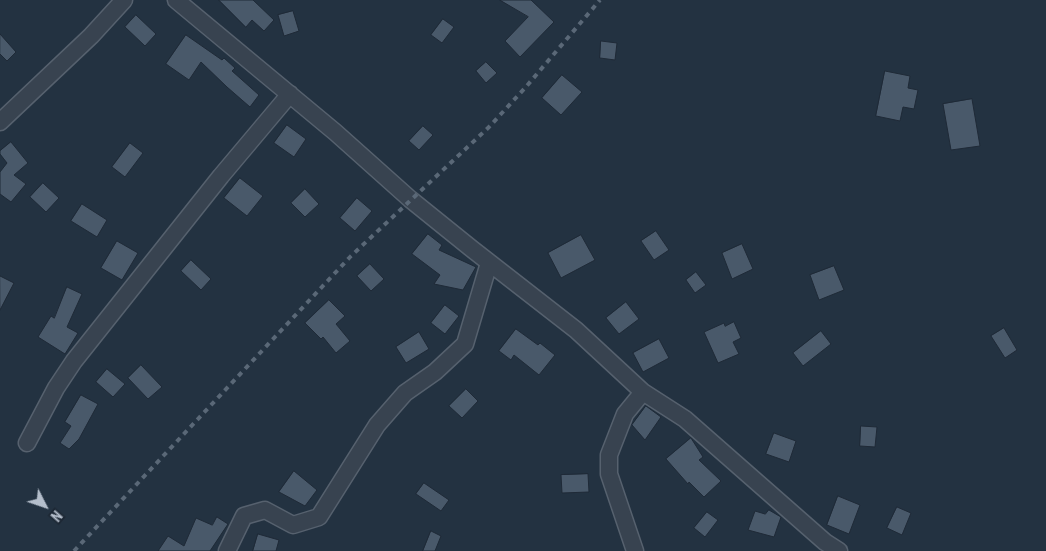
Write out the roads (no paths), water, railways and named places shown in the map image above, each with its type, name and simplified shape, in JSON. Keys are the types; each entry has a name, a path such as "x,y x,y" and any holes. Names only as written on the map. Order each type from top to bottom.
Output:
{"street":[{"path":"0,122 91,36 124,0"},
{"path":"176,0 290,94 410,199 576,330 643,392 685,419 825,542 839,551"},
{"path":"27,443 56,388 74,361 221,176 290,94"},
{"path":"227,551 244,516 265,510 293,525 319,517 377,425 405,392 435,372 465,344 489,263"},
{"path":"635,551 609,474 609,455 625,414 643,392"}],"railway":[{"path":"74,551 351,256 489,127 600,0"}]}
